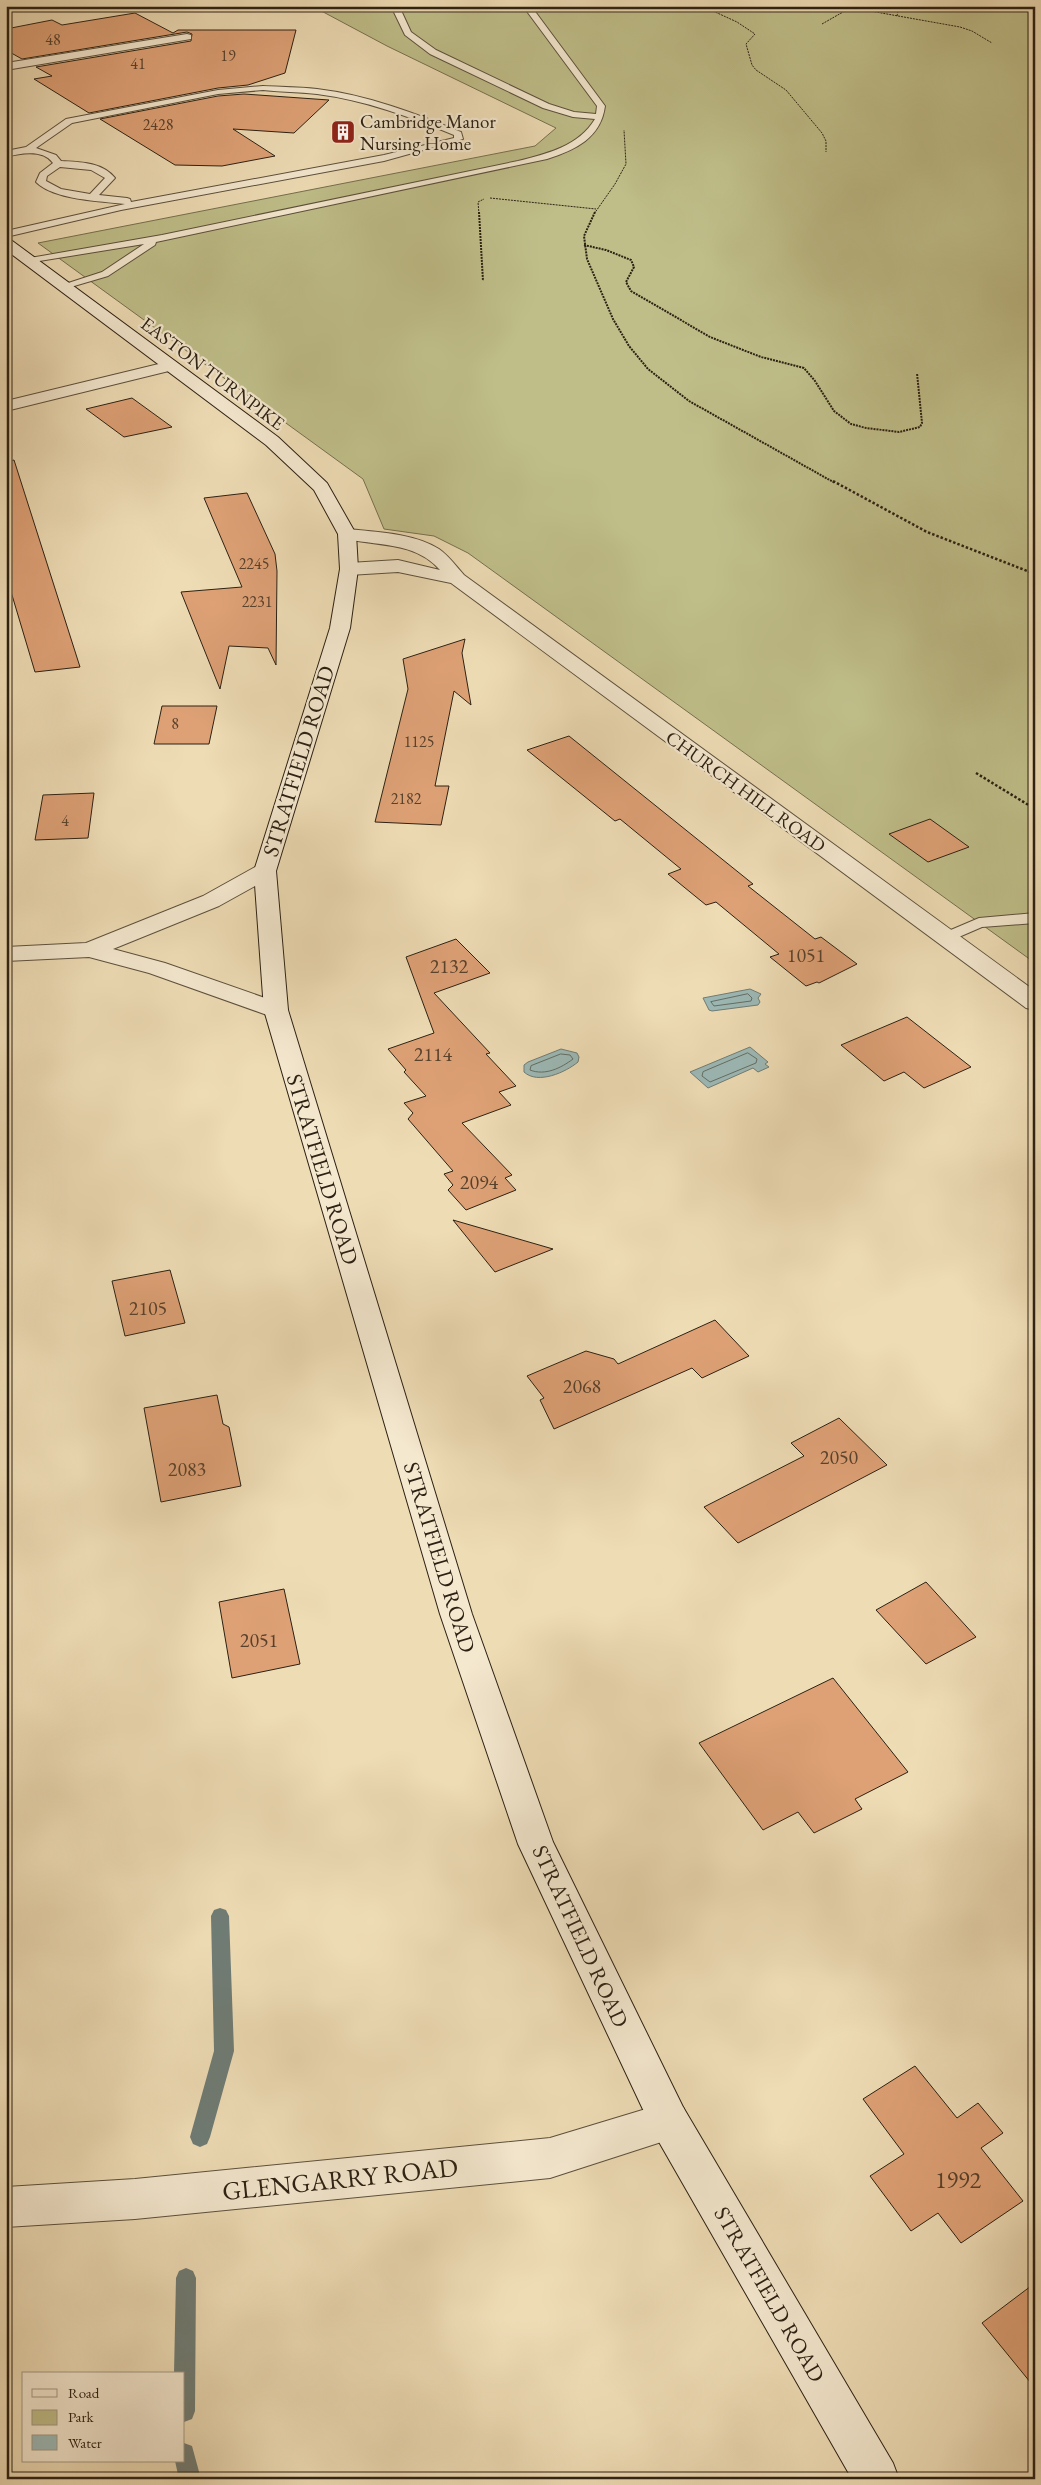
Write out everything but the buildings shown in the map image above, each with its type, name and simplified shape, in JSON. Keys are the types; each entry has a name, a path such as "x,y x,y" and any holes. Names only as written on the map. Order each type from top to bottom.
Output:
{"main road":[{"path":"6,67 186,37"},
{"name":"EASTON TURNPIKE","path":"6,243 279,448 321,488 347,534 349,570"},
{"path":"6,406 171,366"},
{"name":"CHURCH HILL ROAD","path":"347,534 388,540 428,550 444,563 457,579 1035,1003"},
{"name":"CHURCH HILL ROAD","path":"349,570 398,566 457,579"},
{"name":"STRATFIELD ROAD","path":"349,570 340,628 264,871 276,1010 456,1614 536,1844 669,2121 877,2479"},
{"path":"90,950 177,917 211,901 264,871"},
{"path":"6,954 90,950 158,968 276,1010"},
{"name":"GLENGARRY ROAD","path":"6,2207 135,2199 550,2158 669,2121"}],"lane":[{"path":"396,6 408,33 433,52 556,110 599,116"},
{"path":"30,261 162,238 547,156 574,145 592,131 599,116 601,106 527,6"},
{"path":"6,154 29,149 69,121 218,92 263,88 318,92 360,100 409,114 458,134 459,139 384,158 140,203 6,234"},
{"path":"29,149 53,158 58,164 96,169 107,173 110,178 93,196"},
{"path":"58,164 43,175 41,182 46,187 61,192 140,203"},
{"path":"64,286 104,274 162,238"},
{"path":"945,938 979,923 1035,918"}],"path":[{"path":"702,6 712,9 755,34 746,44 752,64 786,90 822,133 826,141 826,152"},
{"path":"712,9 771,6"},
{"path":"842,6 966,28 992,44"},
{"path":"897,16 899,6"},
{"path":"822,24 852,7"},
{"path":"624,129 627,157 625,165 616,184 596,209 590,222 584,245 605,299 635,356 670,388 699,407 751,434 810,470 914,526 1035,574"},
{"path":"483,281 482,231 478,216 478,202 481,200 498,198 596,209"},
{"path":"584,245 606,250 631,260 634,267 626,282 632,291 696,331 748,352 804,368 810,374 832,410 852,426 904,432 920,427 922,422 917,373"},
{"path":"976,773 1035,809"}],"green space":[{"path":"312,6 1035,6 1035,963 468,553 434,536 384,529 363,479 38,243 535,146 556,128 387,46"}],"water":[{"path":"750,989 761,994 758,998 760,1002 758,1005 712,1011 709,1010 703,998"},
{"path":"750,1047 768,1062 765,1064 769,1067 758,1072 753,1068 708,1088 690,1072"},
{"path":"561,1049 577,1053 579,1057 578,1062 552,1076 530,1076 524,1072 524,1065 528,1062"}],"waterway":[{"path":"200,2137 224,2051 220,1916"},
{"path":"185,2372 186,2278"},
{"path":"185,2458 190,2479"}],"place":[{"name":"Cambridge Manor Nursing Home","path":"343,132"}]}
